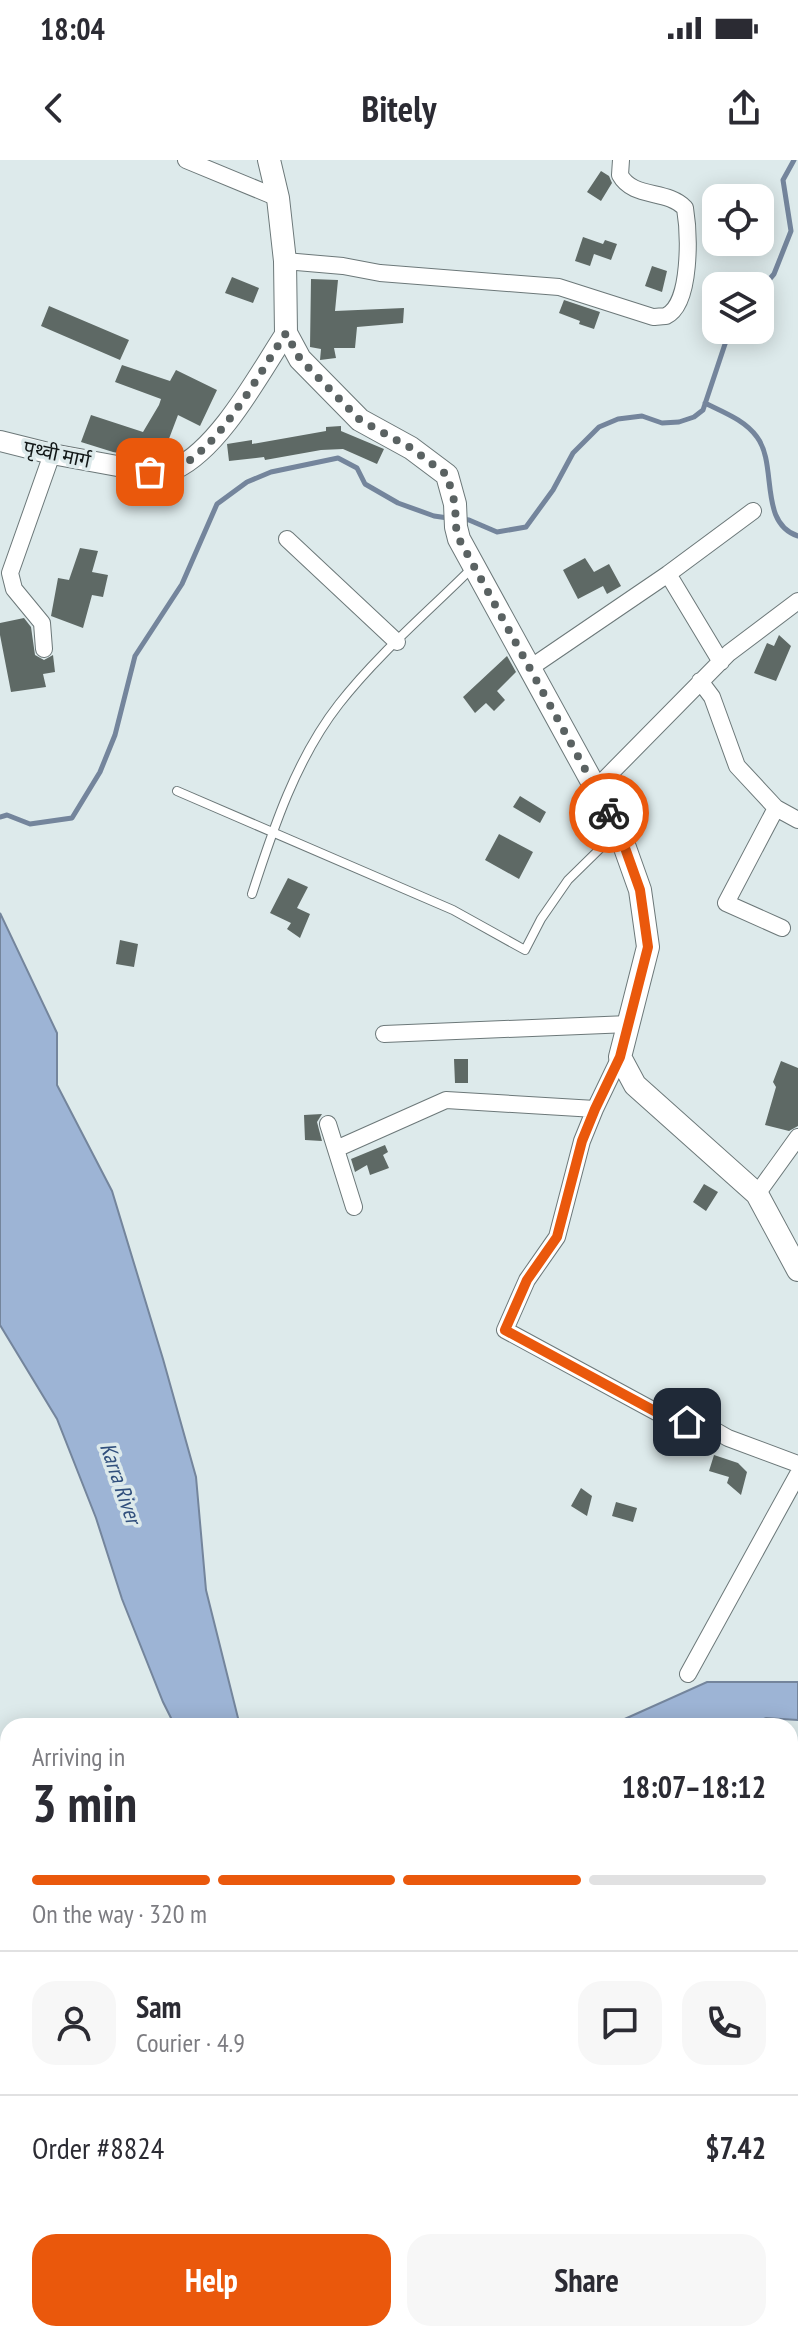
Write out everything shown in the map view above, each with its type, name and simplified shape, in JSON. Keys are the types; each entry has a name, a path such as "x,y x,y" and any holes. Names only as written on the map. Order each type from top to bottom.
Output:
{"main road":[{"path":"269,160 278,198 285,261 286,333 300,359 360,420 411,448 447,475 455,504 459,539 619,831 640,890 648,947 620,1057 635,1085 757,1194 798,1270"}],"street":[{"path":"186,160 278,198"},
{"path":"285,261 380,273 559,287 653,317 665,316 676,307 682,296 688,252 685,208 677,199 631,188 620,175 621,160"},
{"name":"पृथ्वी मार्ग","path":"0,441 150,472 174,470 198,455 233,414 286,333"},
{"path":"44,649 42,623 14,589 5,572 52,454"},
{"path":"530,668 668,574 753,511"},
{"path":"287,539 397,642"},
{"path":"668,574 721,662"},
{"path":"595,789 729,653 798,601"},
{"path":"700,681 712,697 737,766 791,812 726,903 782,928"},
{"path":"384,1034 629,1024"},
{"path":"620,1057 582,1141 557,1237 527,1280 505,1330 660,1414 714,1430 798,1464"},
{"path":"336,1149 446,1100 595,1109"},
{"path":"328,1124 354,1207"},
{"path":"757,1194 798,1137"},
{"path":"688,1674 798,1474"}],"lane":[{"path":"252,894 272,833 300,766 338,705 474,567"},
{"path":"177,791 453,910 525,950 541,919 568,880 619,831"}],"water":[{"name":"Karra River","path":"0,913 57,1033 57,1085 112,1191 163,1359 196,1477 206,1590 238,1718 171,1718 122,1599 96,1518 57,1419 0,1325"},
{"path":"707,1682 798,1682 798,1718 627,1718"}],"building":[{"path":"601,171 609,176 612,183 601,201 587,192"},
{"path":"583,237 603,244 605,240 617,244 611,260 594,254 590,266 575,261"},
{"path":"652,266 667,271 662,292 645,286"},
{"path":"232,277 259,288 253,303 225,293"},
{"path":"311,279 338,280 335,311 404,308 403,323 357,327 355,348 334,348 336,358 320,360 321,349 310,347"},
{"path":"564,300 600,312 594,329 559,313"},
{"path":"49,306 129,340 120,360 41,326"},
{"path":"122,365 170,381 176,370 217,390 200,426 178,415 157,460 81,442 91,415 143,432 159,405 161,399 115,382"},
{"path":"341,426 341,431 384,449 377,464 343,449 265,460 264,457 229,461 227,444 252,440 252,444"},
{"path":"80,548 98,551 92,572 108,575 103,597 92,595 83,628 51,616 58,578 69,580"},
{"path":"585,558 594,572 609,564 621,586 607,594 603,586 578,599 563,570"},
{"path":"24,618 31,627 35,655 44,660 53,655 55,672 43,674 46,687 11,692 0,623"},
{"path":"779,635 791,646 776,681 754,673 767,643 774,646"},
{"path":"507,656 516,672 497,691 505,700 494,711 486,703 475,713 463,697"},
{"path":"520,796 546,812 540,823 513,807"},
{"path":"499,834 533,852 519,879 485,860"},
{"path":"288,878 308,887 297,908 310,914 300,938 287,929 291,923 270,913"},
{"path":"120,940 138,944 134,967 116,964"},
{"path":"454,1059 468,1059 468,1083 455,1083"},
{"path":"781,1061 798,1068 798,1126 789,1131 765,1125 776,1087 773,1082"},
{"path":"322,1114 317,1122 322,1141 305,1140 304,1115"},
{"path":"385,1145 388,1152 383,1155 389,1168 370,1175 367,1165 355,1172 351,1159"},
{"path":"704,1184 718,1192 706,1211 693,1202"},
{"path":"714,1455 738,1463 747,1472 741,1495 727,1483 729,1477 709,1471"},
{"path":"581,1488 592,1496 587,1516 571,1506"},
{"path":"616,1502 637,1508 633,1522 612,1516"}],"waterway":[{"path":"774,274 791,231 783,180 794,160"},
{"path":"462,519 497,532 526,527 553,490 573,453 599,427 618,419 642,416 662,423 694,417 703,410 725,344"},
{"path":"705,403 740,421 757,437 767,462 773,506 778,519 786,529 798,536"},
{"path":"0,817 7,815 30,824 72,818 100,772 115,735 135,656 182,584 217,504 247,482 271,472 338,458 357,468 365,484 398,503 448,518"}],"way so far":[{"path":"150,472 174,470 198,455 233,414 286,333 300,359 360,420 411,448 447,475 455,504 459,539 609,813"}],"route":[{"path":"609,813 619,831 640,890 648,947 620,1057 582,1141 557,1237 527,1280 505,1330 660,1414 687,1422"}]}
